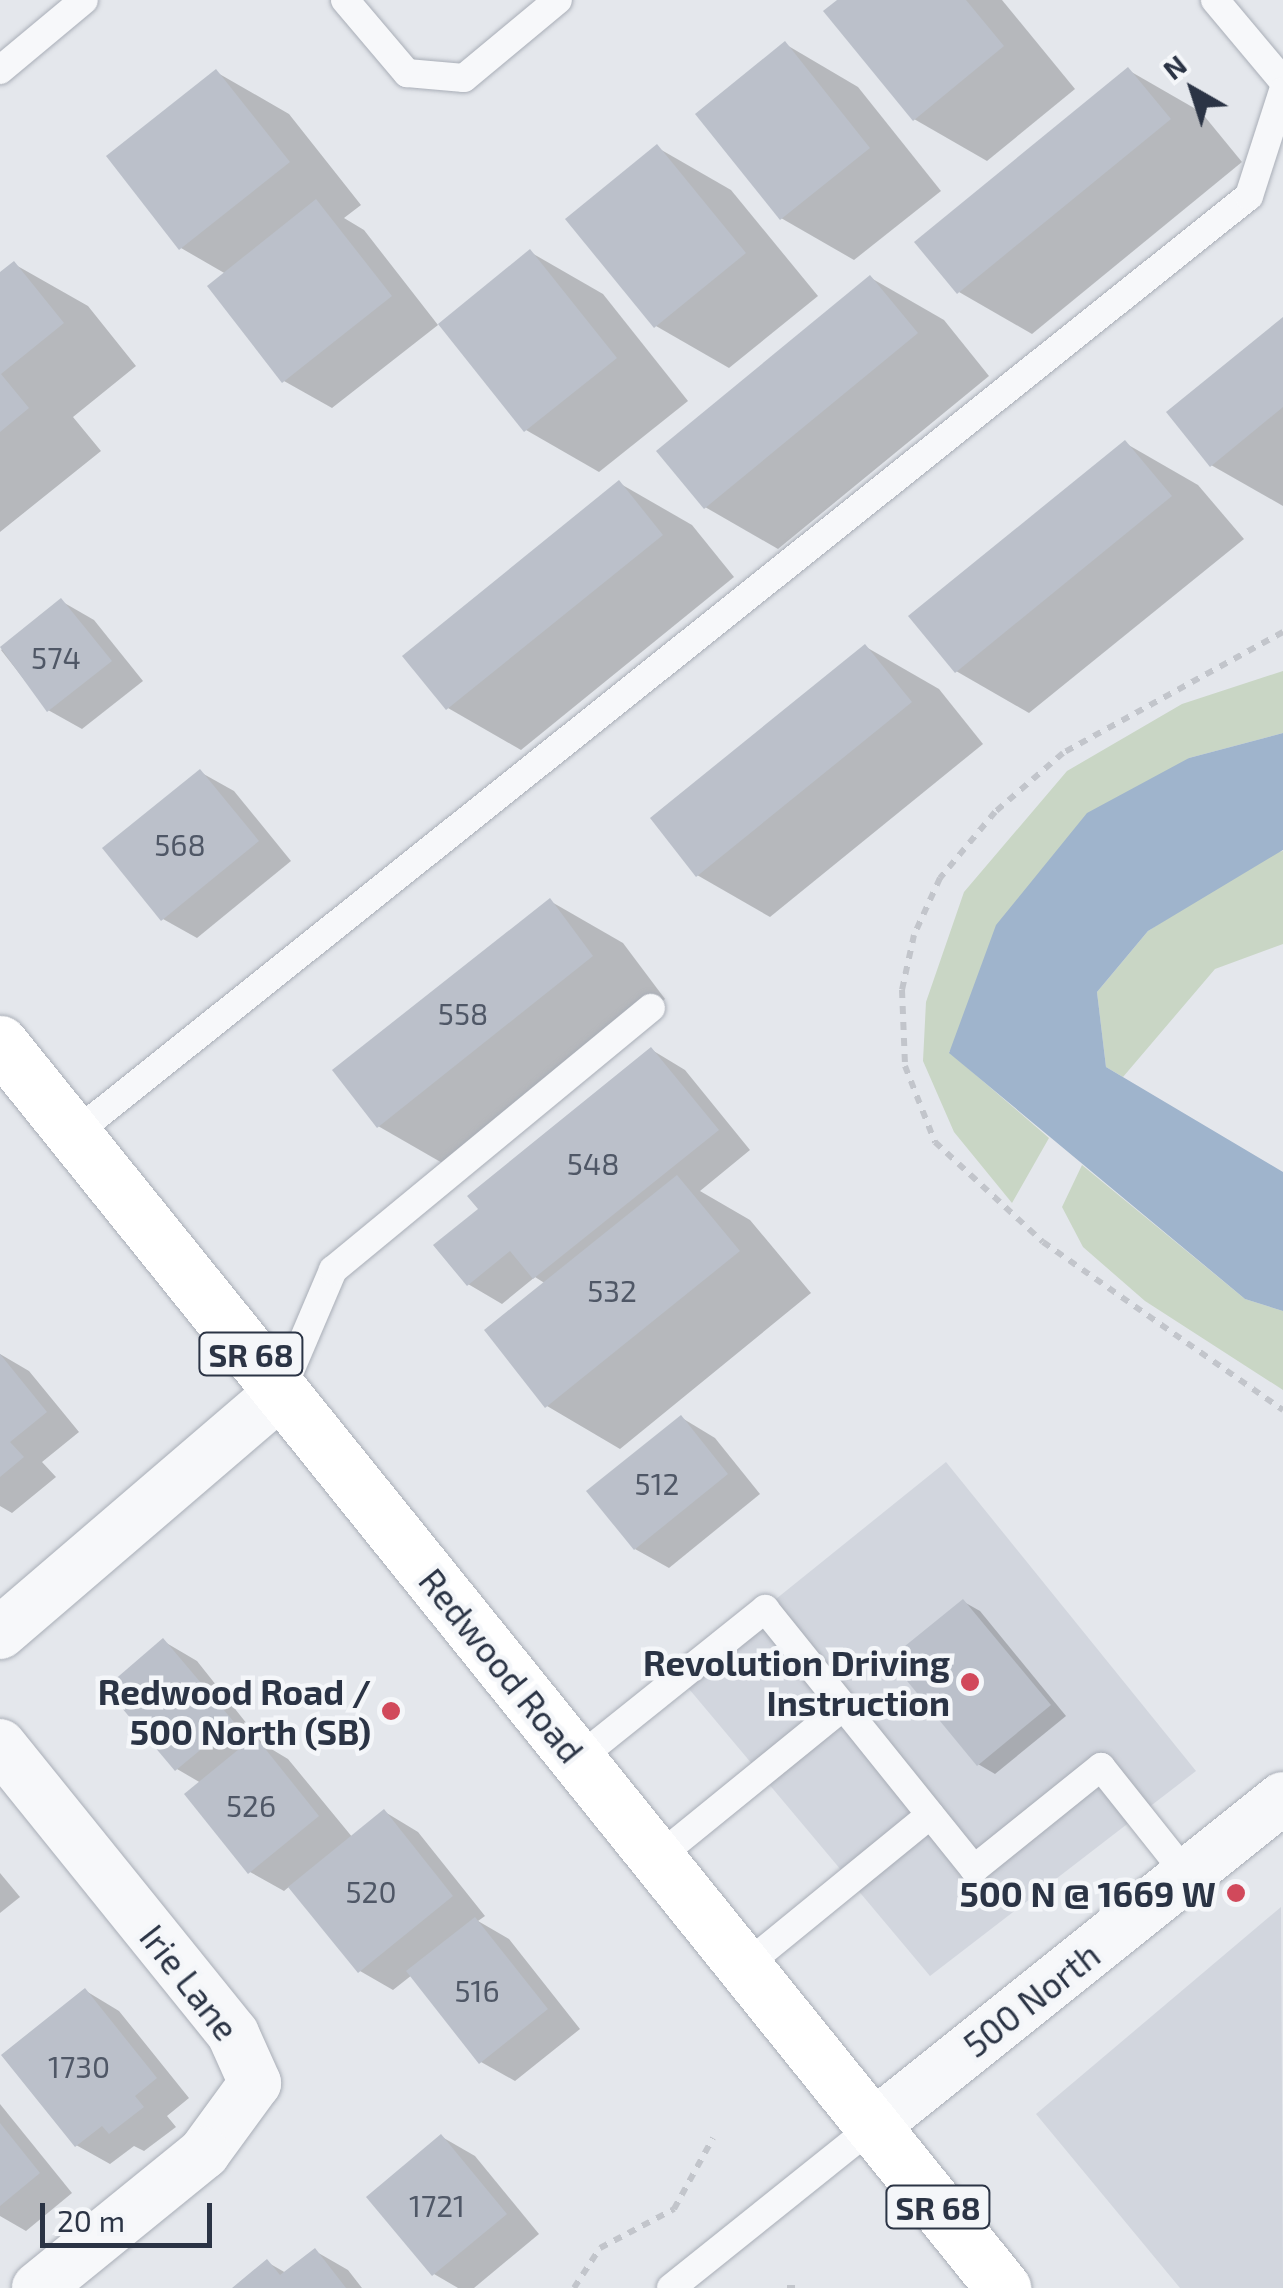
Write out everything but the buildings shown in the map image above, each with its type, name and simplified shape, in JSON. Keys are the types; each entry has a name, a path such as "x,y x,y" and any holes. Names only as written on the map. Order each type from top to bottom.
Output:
{"main road":[{"name":"Redwood Road","path":"0,1043 1003,2288"}],"street":[{"path":"0,1633 281,1392"},
{"name":"Irie Lane","path":"0,1744 234,2034 255,2083 204,2153 38,2288"},
{"name":"500 North","path":"873,2126 1283,1798"}],"lane":[{"path":"0,70 84,0"},
{"path":"345,0 407,73 464,78 558,0"},
{"path":"1215,0 1283,81"},
{"path":"74,1134 1249,196 1283,91"},
{"path":"281,1392 334,1270 651,1008"},
{"path":"578,1759 765,1609 974,1869 1101,1767 1187,1875"},
{"path":"657,1858 843,1706"},
{"path":"745,1966 930,1815"},
{"path":"671,2288 873,2126"}],"path":[{"path":"1283,632 1062,753 995,812 940,878 914,935 902,990 905,1066 935,1142 1030,1232 1283,1410"},
{"path":"574,2288 600,2248 674,2209 713,2138"},
{"path":"787,2288 802,2288"}],"shaded area":[{"path":"946,1462 1196,1771 930,1976 679,1677"},
{"path":"1281,1907 1283,2288 1180,2288 1036,2114"}],"green space":[{"path":"1283,671 1283,733 1189,758 949,1052 1049,1138 1012,1203 954,1132 923,1061 926,1002 964,892 1067,771 1182,704"},
{"path":"1283,851 1283,944 1215,969 1123,1077 1106,1067 1097,992 1148,931 1267,854"},
{"path":"1082,1165 1245,1299 1283,1311 1283,1390 1145,1301 1083,1247 1062,1207"}],"water":[{"path":"1283,733 1283,850 1148,931 1097,992 1106,1067 1283,1172 1283,1311 1245,1299 949,1053 996,925 1087,813 1189,758"}],"place":[{"name":"Revolution Driving Instruction","path":"970,1682"},
{"name":"Redwood Road / 500 North (SB)","path":"391,1711"},
{"name":"500 N @ 1669 W","path":"1236,1893"}]}
